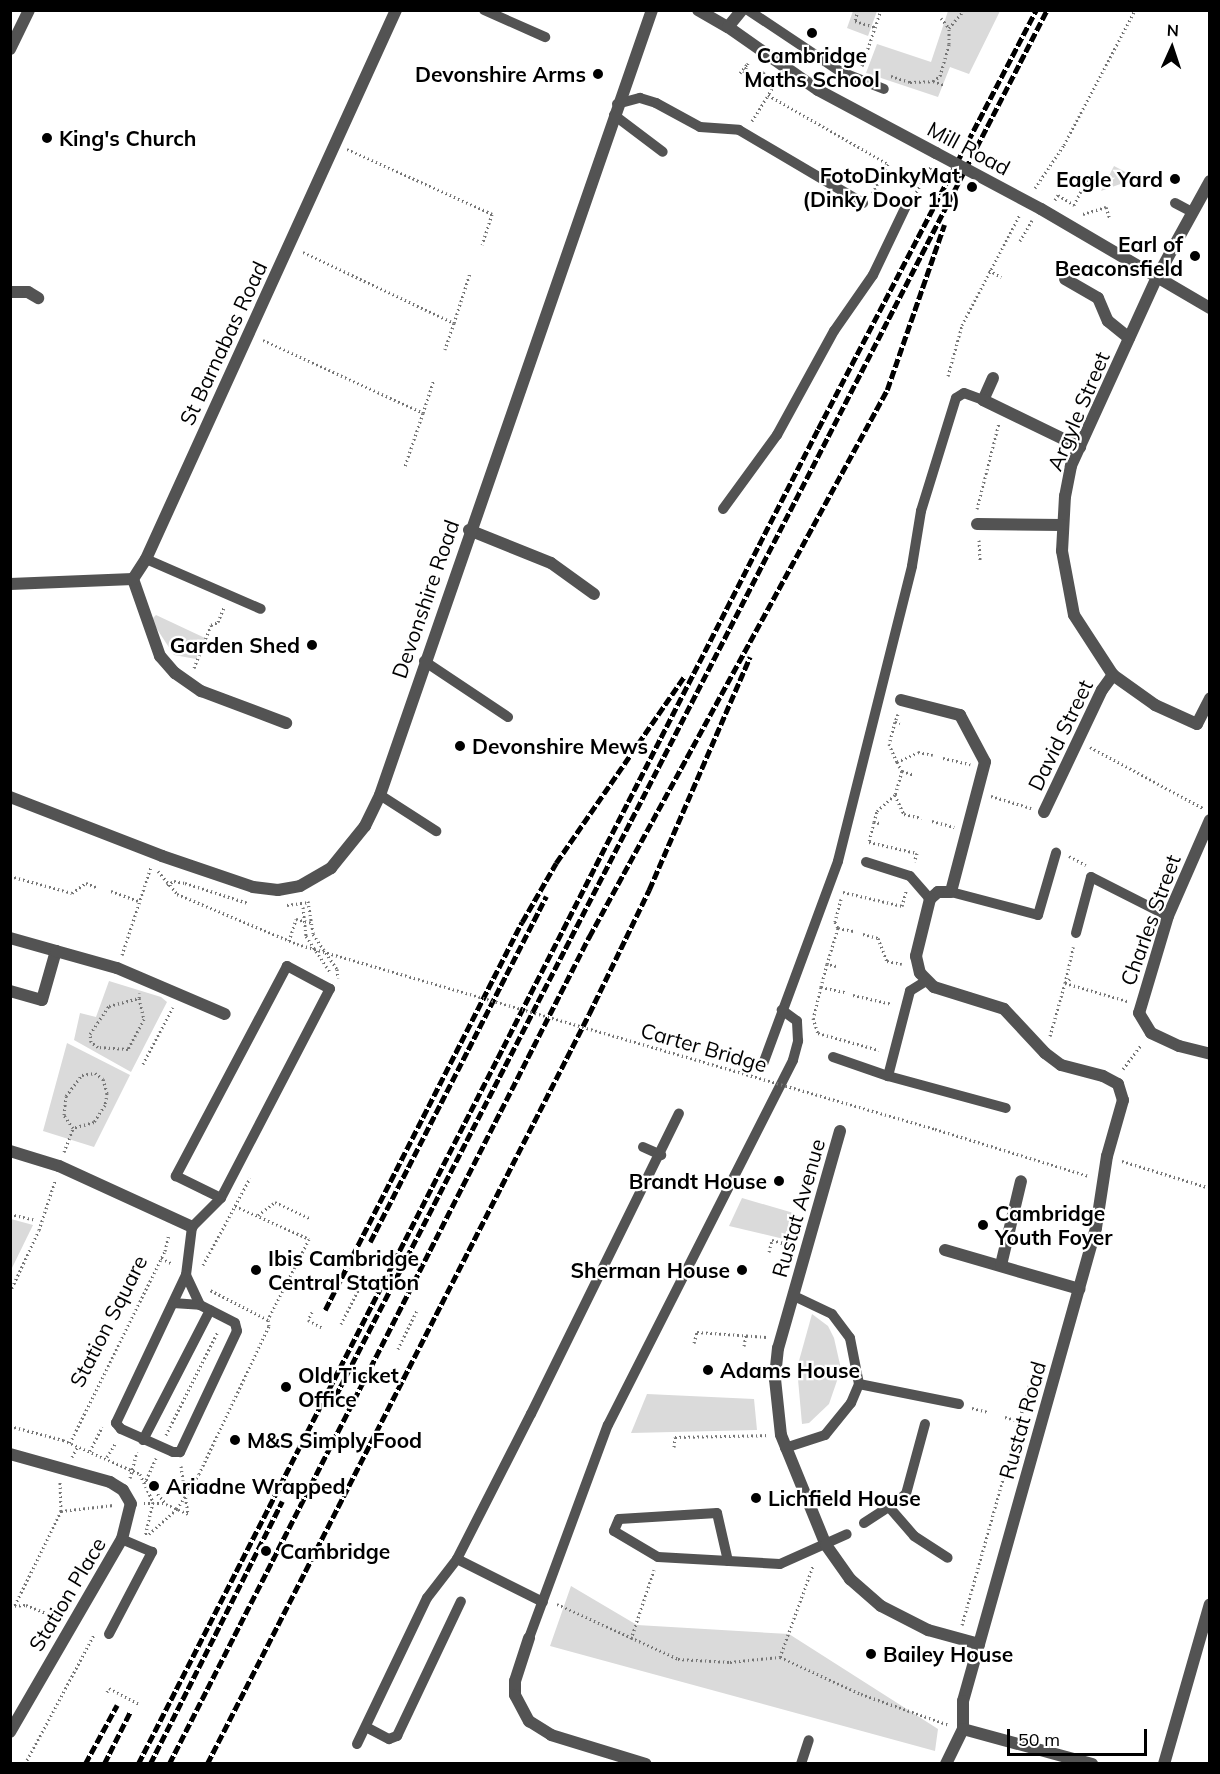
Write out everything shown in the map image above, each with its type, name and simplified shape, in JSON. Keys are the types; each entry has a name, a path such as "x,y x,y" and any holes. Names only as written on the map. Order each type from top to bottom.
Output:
{"street":[{"path":"10,49 29,10"},
{"name":"St Barnabas Road","path":"133,579 146,559 248,333 338,145 396,10"},
{"name":"Devonshire Road","path":"10,797 162,856 253,887 278,890 300,886 330,868 365,826 380,795 469,530 652,10"},
{"name":"Mill Road","path":"698,10 710,14 819,90 1040,209 1209,308"},
{"path":"728,27 742,10"},
{"name":"Argyle Street","path":"1209,181 1157,277 1071,466 1062,525 1064,576 1074,615 1113,675 1155,705 1197,724 1209,699"},
{"name":"Argyle Street","path":"1065,279 1086,285 1098,298 1116,329 1129,338"},
{"path":"10,292 28,292 38,298"},
{"path":"993,378 983,400 1005,408 1080,447"},
{"path":"977,524 1062,525"},
{"path":"469,530 551,563 594,594"},
{"path":"10,584 133,579 160,656 188,683 286,723"},
{"name":"David Street","path":"1044,813 1113,675"},
{"path":"901,700 960,715 985,762 951,892 938,892 930,899 917,964 926,981 934,987 1004,1009 1045,1053 1061,1065 1103,1076 1118,1084"},
{"name":"Charles Street","path":"1151,1033 1141,1021 1140,1005 1168,916 1209,820"},
{"path":"10,938 117,968 181,992 225,1014"},
{"path":"10,991 42,1000 56,951"},
{"path":"1151,1033 1179,1046 1209,1054"},
{"name":"Rustat Road","path":"946,1764 963,1729 963,1701 1096,1228 1102,1178 1123,1100 1118,1084"},
{"name":"Rustat Avenue","path":"840,1131 780,1339 775,1379 781,1435 826,1545 850,1579 881,1606 928,1630 979,1644"},
{"path":"10,1151 59,1166 192,1227"},
{"path":"1001,1264 1022,1181"},
{"path":"945,1250 1001,1264 1079,1289"},
{"path":"10,1454 110,1482 123,1490 131,1504"},
{"name":"Station Place","path":"10,1732 122,1539 131,1504"},
{"path":"1164,1764 1209,1604"},
{"path":"530,1638 515,1681 515,1695 529,1721 551,1735 646,1764"},
{"path":"963,1729 1092,1764"}],"lane":[{"path":"484,10 545,37"},
{"path":"748,10 841,72 885,89"},
{"path":"663,152 616,110 640,98 656,103 700,127 739,130 866,200"},
{"path":"723,509 777,435 834,331 873,275 910,202"},
{"path":"1175,203 1192,212"},
{"path":"763,1064 838,861 912,566 921,511 956,398 964,393 983,400"},
{"path":"146,559 261,609"},
{"path":"424,661 508,717"},
{"path":"380,795 436,831"},
{"path":"951,892 1038,915 1056,853"},
{"path":"866,862 910,876 930,899"},
{"path":"1076,933 1091,877 1168,916"},
{"path":"173,1303 205,1308 235,1323 237,1331 180,1452 160,1448 117,1427 117,1415 186,1275 191,1252 192,1227 221,1198 330,989 287,966 176,1176 221,1198"},
{"path":"888,1076 910,991 926,981"},
{"path":"530,1638 608,1425 793,1060 798,1041 797,1020 783,1010"},
{"path":"833,1058 888,1076 1006,1108"},
{"path":"357,1744 428,1598 457,1559 680,1113"},
{"path":"643,1147 661,1155"},
{"path":"186,1275 205,1308"},
{"name":"Rustat Avenue","path":"794,1296 832,1314 850,1338 859,1384"},
{"path":"143,1440 205,1308"},
{"path":"785,1448 825,1435 851,1403 859,1384 932,1401 959,1404"},
{"path":"864,1523 906,1494 925,1424"},
{"path":"889,1507 914,1536 948,1558"},
{"path":"728,1561 717,1514 619,1519 614,1531 658,1557 780,1564 847,1534"},
{"path":"109,1634 152,1552 122,1539"},
{"path":"457,1559 543,1602"},
{"path":"366,1727 389,1739 397,1736 461,1601"},
{"path":"801,1764 809,1740"}],"path":[{"path":"858,10 855,21 875,27"},
{"path":"872,69 862,66 881,10"},
{"path":"949,28 964,10"},
{"path":"933,81 940,76 950,44 949,28 941,18"},
{"path":"750,126 777,81 764,72 757,83"},
{"path":"881,72 910,82 933,81 944,86"},
{"path":"768,94 888,164 866,200"},
{"path":"338,145 492,214 482,244"},
{"path":"910,202 928,170"},
{"path":"1055,202 1058,195 1074,205 1089,176"},
{"path":"1085,215 1106,207 1110,219"},
{"path":"1020,241 1040,209"},
{"path":"290,246 454,322"},
{"path":"988,270 1001,277"},
{"path":"445,349 470,273"},
{"path":"248,333 423,413"},
{"path":"405,466 434,380"},
{"path":"980,561 976,500 1005,408"},
{"path":"188,683 211,625 218,622 227,601"},
{"path":"895,722 889,744 902,771 914,775"},
{"path":"1078,741 1209,812"},
{"path":"897,762 918,752 933,755"},
{"path":"943,758 984,768"},
{"path":"894,1054 818,1033 813,1018 838,928 835,922 844,890 902,906 917,853 869,842 877,811 895,795 902,771"},
{"path":"979,792 1044,813"},
{"path":"895,795 904,814 922,818"},
{"path":"932,821 968,831"},
{"path":"874,822 879,823"},
{"path":"117,968 151,868 143,849"},
{"path":"1056,853 1084,861 1091,877"},
{"name":"Carter Bridge","path":"162,856 156,868 177,894 297,944 1102,1178"},
{"path":"10,876 72,893 86,883 96,887"},
{"path":"300,886 309,902 313,934 338,972 330,989"},
{"path":"111,891 140,901"},
{"path":"303,907 306,936 330,974 330,989"},
{"path":"289,941 296,920 312,923"},
{"path":"838,928 854,931"},
{"path":"1045,1053 1065,983 1076,933"},
{"path":"863,934 878,938 887,961 917,964"},
{"path":"827,964 836,966"},
{"path":"139,998 109,1006 90,1034 91,1042 98,1047 128,1049 144,1019 139,998 142,979"},
{"path":"1065,983 1070,979"},
{"path":"1065,983 1140,1005"},
{"path":"821,987 845,992"},
{"path":"143,1064 181,992"},
{"path":"853,995 906,1008"},
{"path":"1118,1084 1123,1068 1151,1033"},
{"path":"95,1073 103,1079 107,1093 105,1105 94,1122 73,1128 64,1115 66,1096 82,1075 95,1073"},
{"path":"10,1292 39,1230 73,1128"},
{"path":"1107,1156 1209,1188"},
{"path":"221,1198 309,1239 268,1320"},
{"path":"258,1215 275,1202 309,1218"},
{"path":"10,1214 35,1220"},
{"name":"Station Square","path":"70,1443 170,1240 166,1216"},
{"path":"769,1252 772,1240 807,1250"},
{"path":"341,1324 362,1283"},
{"path":"153,1502 146,1480 233,1302"},
{"path":"398,1349 417,1310"},
{"path":"312,1312 308,1320 323,1328"},
{"path":"694,1343 697,1332 780,1339"},
{"path":"744,1346 746,1335"},
{"path":"958,1638 1034,1368 1047,1365"},
{"path":"1005,1417 1041,1427"},
{"path":"10,1426 70,1443 132,1468 146,1480 166,1504 188,1514 180,1452"},
{"path":"674,1447 675,1437 781,1435"},
{"path":"131,1504 132,1468 143,1440"},
{"path":"15,1605 61,1511 60,1482 78,1446"},
{"path":"144,1538 177,1509 184,1497"},
{"path":"780,1657 808,1574 826,1545"},
{"path":"631,1639 658,1557"},
{"path":"543,1602 563,1605 631,1639 678,1659 707,1663 780,1657 881,1702 963,1729"},
{"path":"10,1606 15,1605 73,1624 94,1635"},
{"path":"107,1692 109,1688 139,1704"}],"shaded area":[{"path":"853,11 877,11 868,36 847,28"},
{"path":"948,11 1000,11 969,74 950,67 938,97 866,73 877,44 931,62"},
{"path":"1114,166 1137,178 1101,191"},
{"path":"156,615 205,638 196,659 174,655 151,620"},
{"path":"109,981 161,997 167,1002 131,1072 74,1040 80,1013 96,1017"},
{"path":"67,1043 130,1075 94,1147 43,1131"},
{"path":"742,1198 797,1214 788,1240 729,1226"},
{"path":"10,1219 33,1225 11,1270"},
{"path":"812,1314 828,1326 834,1338 841,1369 829,1404 809,1423 802,1424 797,1368"},
{"path":"647,1394 754,1399 757,1430 631,1433"},
{"path":"571,1586 637,1625 789,1634 938,1729 935,1751 550,1646"}],"railway":[{"path":"138,1764 818,429 1036,10"},
{"path":"335,1397 1047,10"},
{"path":"169,1764 589,937 887,390 944,225"},
{"path":"207,1764 589,1014 649,890 750,657"},
{"path":"325,1310 522,922 556,863 684,677"},
{"path":"370,1242 546,896"},
{"path":"150,1764 282,1501"},
{"path":"85,1764 117,1705"},
{"path":"104,1764 130,1712"}],"place":[{"name":"Cambridge Maths School","path":"812,33"},
{"name":"Devonshire Arms","path":"598,74"},
{"name":"King's Church","path":"47,138"},
{"name":"Eagle Yard","path":"1175,179"},
{"name":"FotoDinkyMat (Dinky Door 11)","path":"972,187"},
{"name":"Earl of Beaconsfield","path":"1195,256"},
{"name":"Garden Shed","path":"312,645"},
{"name":"Devonshire Mews","path":"460,746"},
{"name":"Brandt House","path":"779,1181"},
{"name":"Cambridge Youth Foyer","path":"983,1225"},
{"name":"Ibis Cambridge Central Station","path":"256,1270"},
{"name":"Sherman House","path":"742,1270"},
{"name":"Adams House","path":"708,1370"},
{"name":"Old Ticket Office","path":"286,1387"},
{"name":"M&S Simply Food","path":"235,1440"},
{"name":"Ariadne Wrapped","path":"154,1486"},
{"name":"Lichfield House","path":"756,1498"},
{"name":"Cambridge","path":"266,1551"},
{"name":"Bailey House","path":"871,1654"}]}
